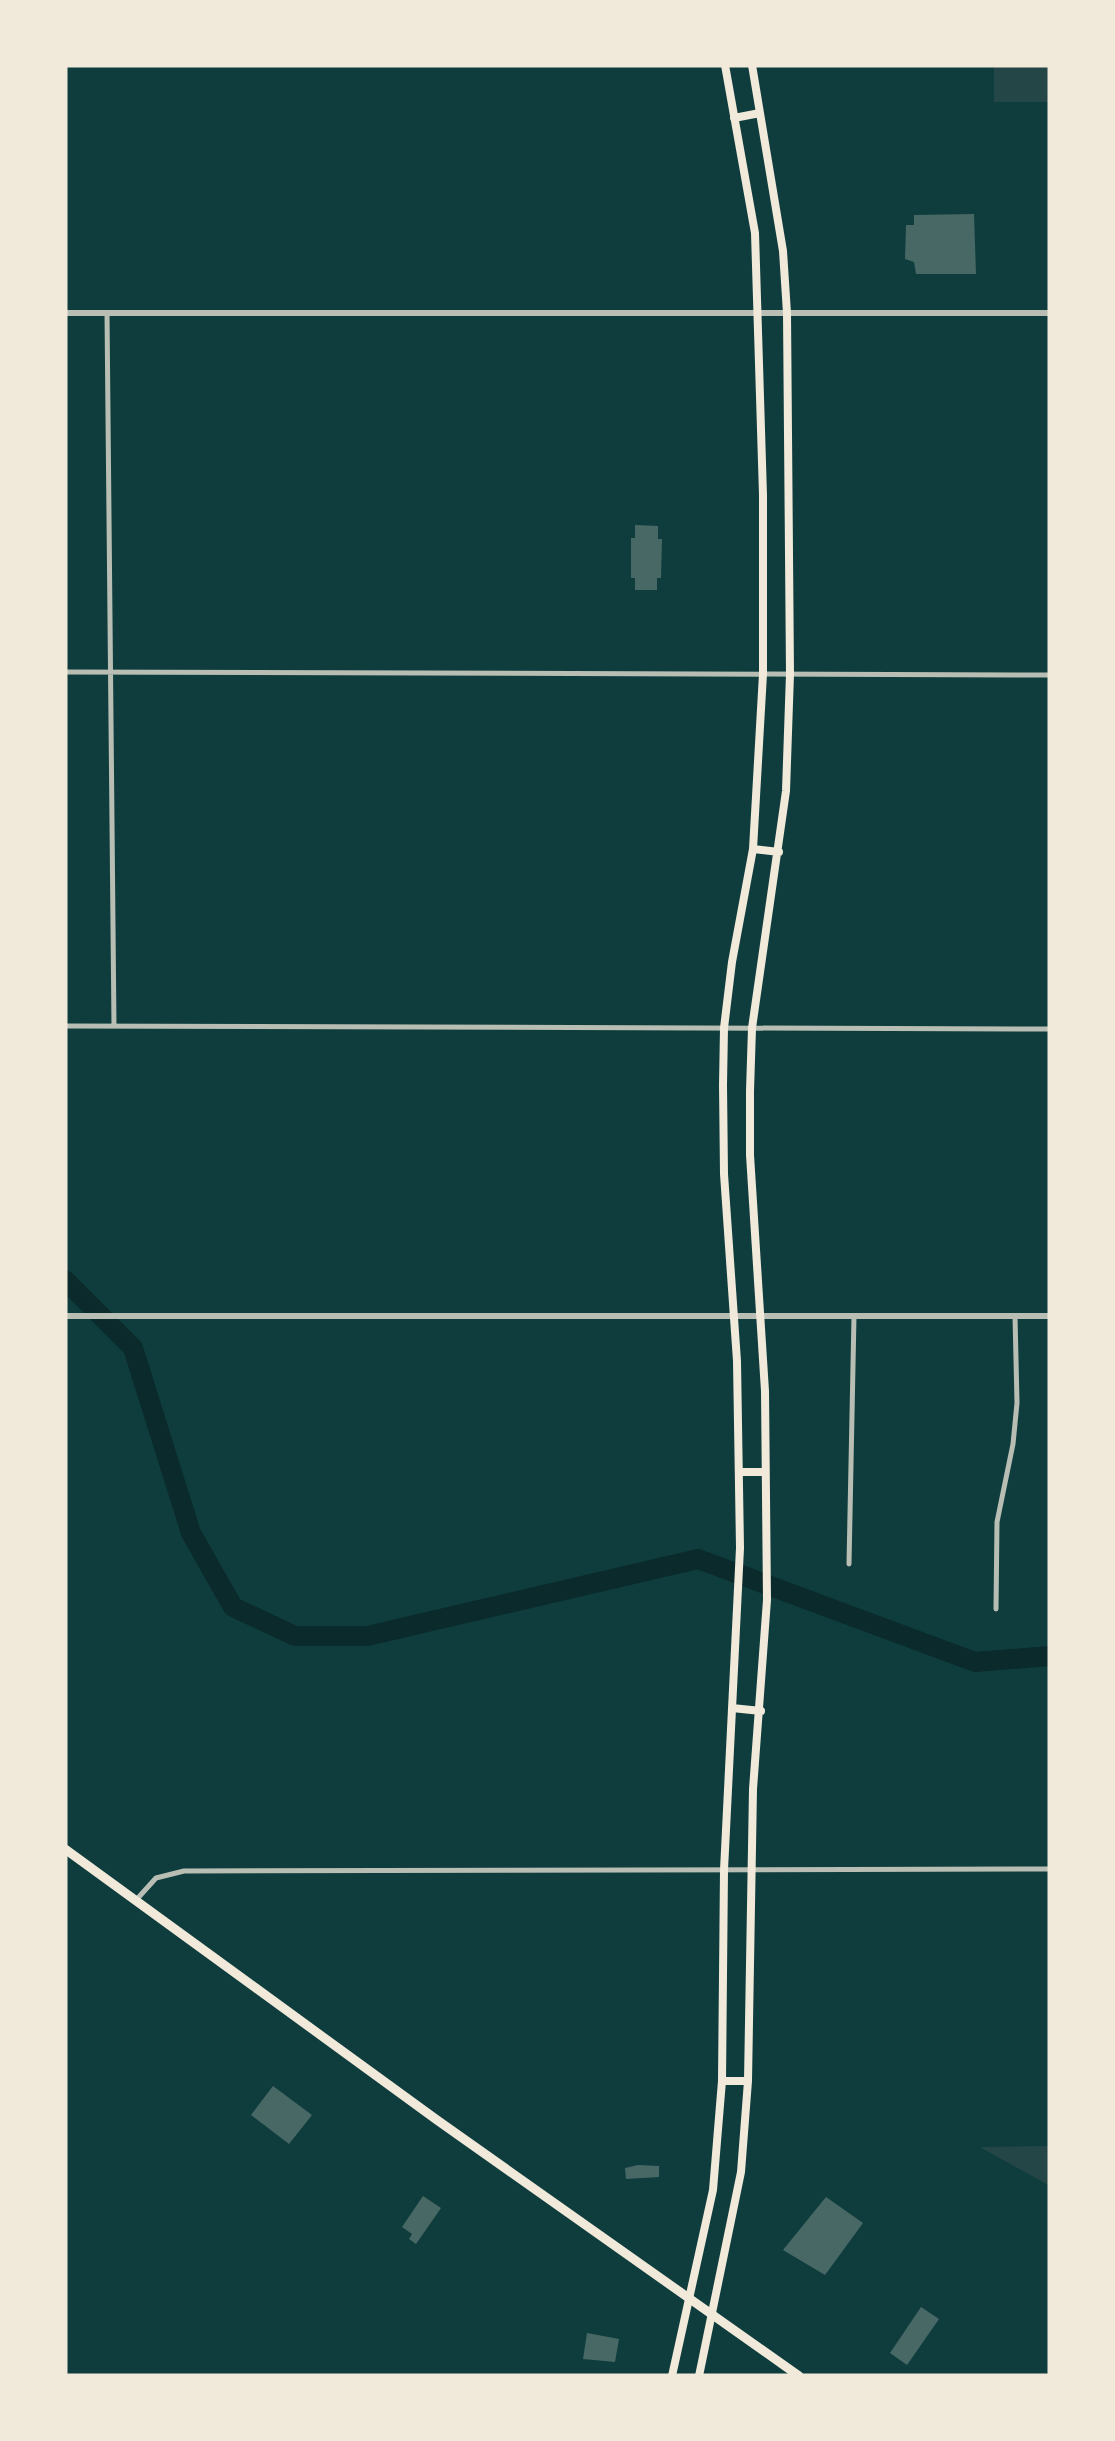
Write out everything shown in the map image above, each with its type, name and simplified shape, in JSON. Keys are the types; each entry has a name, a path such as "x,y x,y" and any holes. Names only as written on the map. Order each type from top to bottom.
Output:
{"main road":[{"path":"672,2376 713,2190 722,2080 724,1870 740,1548 735,1314 724,1174 724,1028 753,848 763,674 763,494 755,234 725,65"},
{"path":"699,2376 741,2172 748,2081 751,1870 767,1600 765,1392 750,1155 752,1028 786,792 790,674 787,313 783,251 752,65"},
{"path":"734,118 760,113"},
{"path":"763,494 788,494"},
{"path":"753,848 778,852"},
{"path":"738,1472 765,1472"},
{"path":"732,1708 761,1711"},
{"path":"65,1849 437,2120 799,2376"},
{"path":"722,2080 748,2081"}],"street":[{"path":"65,312 1050,313"},
{"path":"106,313 114,1026"},
{"path":"65,672 1050,675"},
{"path":"65,1026 1050,1029"},
{"path":"69,1316 1050,1316"},
{"path":"849,1564 854,1316"},
{"path":"996,1609 997,1522 1014,1444 1017,1403 1015,1316"},
{"path":"136,1901 156,1878 184,1871 1050,1869"}],"shaded area":[{"path":"994,65 1050,65 1050,102 994,102"},
{"path":"1050,2146 1050,2186 980,2147"}],"building":[{"path":"974,214 976,274 916,274 914,262 905,259 906,225 914,225 914,215"},
{"path":"635,525 658,526 658,539 662,539 657,590 635,590 635,578 631,578 631,538 635,538"},
{"path":"273,2086 312,2115 289,2144 251,2115"},
{"path":"659,2166 659,2177 626,2179 625,2168"},
{"path":"423,2196 441,2208 416,2244 409,2239 412,2234 402,2227"},
{"path":"826,2197 863,2223 825,2275 783,2250"},
{"path":"921,2307 939,2319 907,2365 890,2353"},
{"path":"587,2333 619,2339 615,2362 583,2359"}],"waterway":[{"path":"65,1280 133,1348 191,1533 233,1607 295,1636 367,1636 698,1559 975,1662 1050,1656"}]}
